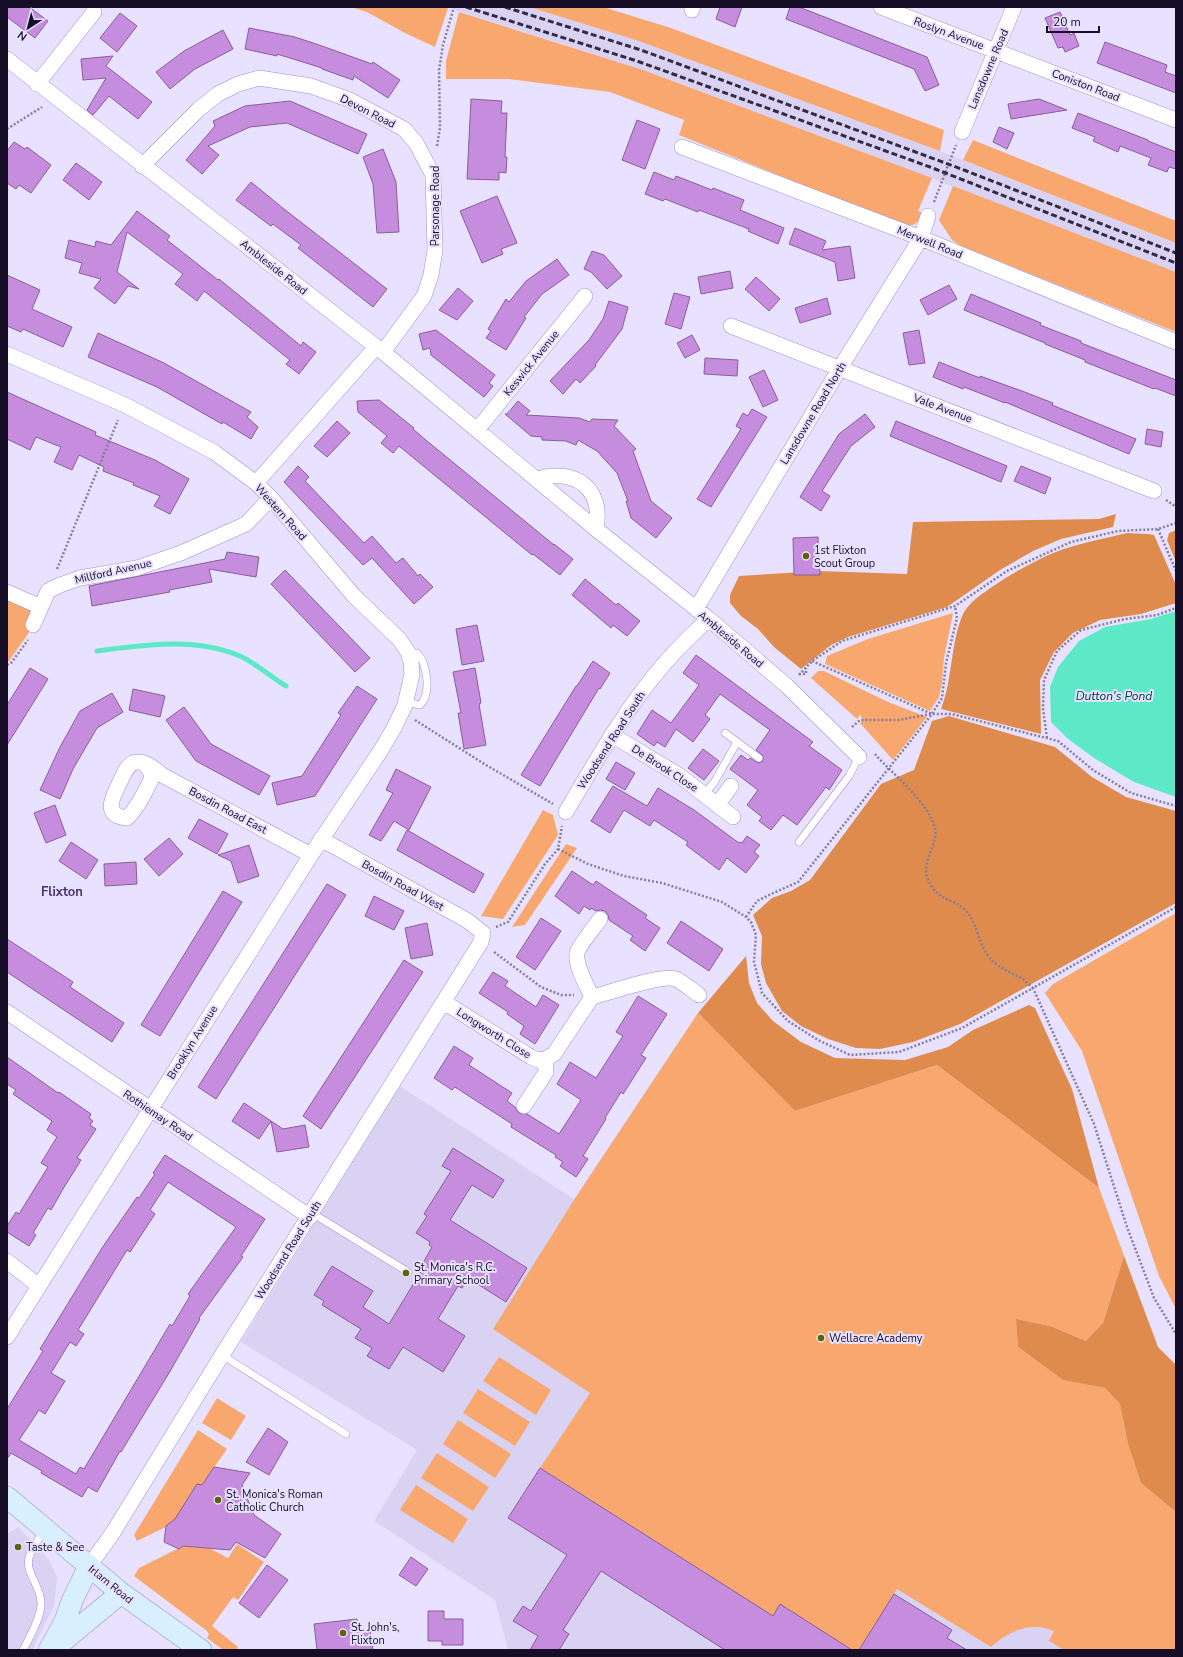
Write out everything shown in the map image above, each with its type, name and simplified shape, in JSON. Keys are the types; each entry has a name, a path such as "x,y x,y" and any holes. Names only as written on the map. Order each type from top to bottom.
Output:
{"street":[{"name":"Roslyn Avenue","path":"881,7 996,50"},
{"name":"Lansdowne Road","path":"962,132 1014,7"},
{"path":"37,84 94,12"},
{"name":"Coniston Road","path":"996,50 1176,120"},
{"name":"Ambleside Road","path":"7,59 142,166 380,349 596,529 709,618 787,686 859,757"},
{"name":"Devon Road","path":"142,166 199,109 218,94 238,84 259,78 311,86 350,100 386,118 404,129 416,143 433,175"},
{"name":"Merwell Road","path":"682,148 921,238 1176,342"},
{"name":"Parsonage Road","path":"256,483 284,450 380,349 424,296 431,275 434,250 433,175"},
{"name":"Lansdowne Road North","path":"696,609 840,368 921,238 928,216"},
{"name":"Keswick Avenue","path":"477,430 585,296"},
{"name":"Vale Avenue","path":"731,326 1154,491"},
{"name":"Western Road","path":"7,354 125,405 214,452 256,483 272,498 354,596 399,639 409,654 412,674 404,707 381,750"},
{"path":"537,480 549,476 563,475 582,484 593,495 596,504 598,517 596,529"},
{"name":"Millford Avenue","path":"48,591 80,578 137,568 181,553 246,524 272,498"},
{"path":"33,625 48,591"},
{"path":"7,592 41,607"},
{"name":"Woodsend Road South","path":"566,812 612,735 663,665 709,618"},
{"name":"De Brook Close","path":"612,735 680,776 733,817"},
{"name":"Brooklyn Avenue","path":"7,1337 321,839 381,750"},
{"name":"Bosdin Road East","path":"146,764 311,855"},
{"path":"718,804 731,786"},
{"name":"Bosdin Road West","path":"321,839 468,921 482,937"},
{"path":"600,919 577,952 580,970 591,995 652,980 671,978 677,980 699,995"},
{"name":"Woodsend Road South","path":"89,1566 112,1534 222,1355 444,1002 482,937"},
{"name":"Longworth Close","path":"444,1002 538,1060 545,1059 554,1054 591,995"},
{"name":"Rothiemay Road","path":"7,1012 150,1109 311,1215"},
{"name":"Longworth Close","path":"524,1106 546,1072 545,1059"},
{"path":"7,1261 39,1286"},
{"name":"Irlam Road","path":"7,1497 121,1593 200,1650"},
{"path":"49,1650 65,1621 72,1601 89,1566"},
{"path":"53,1650 85,1621 121,1593"}],"lane":[{"path":"725,733 759,758"},
{"path":"705,794 715,781 737,742"},
{"path":"800,842 849,776 859,757"},
{"path":"311,1215 408,1272"},
{"path":"222,1355 346,1434"},
{"path":"23,1650 33,1629 41,1606 41,1593 29,1569 28,1559 45,1530"}],"path":[{"name":"Parsonage Road","path":"433,175 440,128 439,70 443,45 454,7"},
{"path":"7,129 56,98"},
{"path":"928,216 962,132"},
{"path":"48,591 125,405"},
{"path":"787,686 812,661 842,641 955,606 1007,571 1071,542 1118,531 1158,529 1176,523"},
{"path":"1158,529 1176,571"},
{"path":"746,917 757,901 798,882 932,714 942,698 946,662 957,618 955,606"},
{"path":"1047,738 1043,709 1044,680 1057,651 1080,630 1125,619 1157,615 1176,608"},
{"path":"7,665 11,663 33,632 33,625"},
{"path":"812,661 932,714"},
{"path":"404,707 486,765 566,812 562,819 562,831 558,849 546,864 508,922 482,937 541,987 561,996 591,995"},
{"path":"840,738 860,720 898,720 932,714 952,714 1058,741 1093,770 1131,792 1176,806"},
{"path":"888,770 918,799 927,811 935,829 933,845 926,864 928,881 940,896 963,908 975,922 987,954 1000,968 1022,979 1033,988 1094,1124 1127,1227 1154,1298 1176,1334"},
{"path":"558,849 588,864 624,876 662,883 722,902 746,917 751,922 756,935 754,962 762,993 788,1021 818,1040 850,1055 899,1052 962,1028 1176,907"}],"shaded area":[{"path":"351,7 448,8 435,47 405,33 367,12"},
{"path":"446,7 529,7 636,40 940,151 1176,243 1176,272 643,70"},
{"path":"529,7 603,7 671,28 944,130 940,151 636,40"},
{"path":"459,12 643,70 932,178 918,211 923,213 918,221 912,225 905,225 895,222 679,135 684,120 610,92 509,79 446,79 446,61"},
{"path":"973,140 1176,221 1176,243 963,160"},
{"path":"953,186 1176,272 1176,332 961,246 952,240 939,220"},
{"path":"1116,514 1113,527 1061,539 1033,551 1000,570 947,607 848,637 831,645 801,669 774,647 758,629 741,616 730,603 730,595 739,576 818,571 907,574 913,522 1099,519"},
{"path":"1176,530 1176,562 1167,540 1169,533"},
{"path":"1127,533 1154,535 1176,585 1176,603 1141,614 1100,620 1073,633 1054,652 1040,680 1041,734 941,709 948,686 953,649 959,625 965,610 974,600 1008,576 1052,553 1084,543"},
{"path":"7,600 31,611 30,631 7,662"},
{"path":"953,613 944,658 939,697 930,711 825,664 827,656 868,639"},
{"path":"818,671 824,671 888,702 927,717 893,760 860,723 863,720 860,715 857,719 811,678"},
{"path":"949,716 1055,747 1092,777 1126,797 1176,811 1176,903 960,1024 913,1042 880,1049 856,1048 828,1039 801,1026 782,1011 766,983 761,964 762,936 753,915 772,898 791,891 810,880 881,784 914,770 932,721"},
{"path":"543,810 553,815 558,835 503,919 481,916"},
{"path":"566,844 577,848 525,925 512,927"},
{"path":"1176,913 1176,1309 1159,1276 1082,1051 1045,993 1053,984"},
{"path":"746,956 749,983 757,1003 773,1021 801,1042 835,1058 905,1060 948,1047 973,1030 1029,1005 1035,1008 1072,1089 1099,1188 937,1065 795,1111 698,1013"},
{"name":"Wellacre Academy","path":"698,1013 795,1111 1099,1188 1158,1347 1176,1365 1176,1650 508,1650 495,1600 374,1521 417,1450 241,1342 400,1086 574,1199"},
{"name":"Wellacre Academy","path":"698,1013 795,1111 937,1065 1099,1188 1124,1256 1103,1323 1086,1341 1050,1326 1016,1319 1018,1347 1063,1380 1105,1388 1120,1404 1128,1444 1141,1483 1176,1512 1176,1650 1064,1650 1049,1641 1054,1631 1037,1627 1028,1627 1013,1632 1005,1636 991,1647 897,1589 859,1650 852,1650 780,1605 773,1616 540,1468 590,1393 493,1329 574,1200"},
{"path":"1124,1256 1158,1347 1176,1365 1176,1512 1141,1483 1128,1444 1120,1404 1105,1388 1063,1380 1018,1347 1016,1319 1050,1326 1086,1341 1103,1323"},
{"path":"499,1357 551,1390 536,1415 483,1381"},
{"path":"478,1389 530,1422 515,1446 463,1413"},
{"path":"217,1398 246,1416 231,1440 202,1423"},
{"path":"458,1420 511,1454 495,1478 443,1444"},
{"path":"198,1430 227,1449 176,1522 137,1541 134,1535"},
{"path":"437,1453 489,1487 473,1511 421,1478"},
{"path":"416,1485 468,1519 453,1543 400,1510"},
{"path":"18,1527 50,1561 57,1577 54,1606 32,1650 7,1650 7,1534"},
{"path":"189,1543 192,1547 209,1548 228,1558 237,1544 264,1562 238,1600 233,1597 212,1626 238,1647 236,1650 223,1650 207,1638 209,1634 207,1631 134,1576 139,1568"}],"water":[{"name":"Dutton's Pond","path":"1176,611 1176,797 1134,782 1094,758 1067,738 1051,722 1050,687 1058,667 1079,641 1105,627 1151,619"}],"building":[{"path":"7,7 29,7 48,21 35,38 7,17"},
{"path":"720,7 742,7 735,27 716,19"},
{"path":"790,7 799,7 927,57 939,85 925,91 914,69 786,19"},
{"path":"1060,12 1070,35 1074,33 1079,46 1065,52 1063,47 1058,48 1045,18"},
{"path":"120,13 137,26 117,52 100,38"},
{"path":"249,28 295,37 372,64 373,62 400,80 388,98 354,76 353,80 322,68 277,54 277,56 245,49"},
{"path":"223,30 233,49 195,69 170,89 156,72 184,51"},
{"path":"1105,42 1167,65 1165,72 1176,76 1176,93 1097,63"},
{"path":"113,56 106,66 152,102 138,119 109,96 93,115 87,110 106,78 83,80 81,59"},
{"path":"471,99 502,101 501,113 507,113 505,157 507,157 506,173 499,172 499,180 467,179"},
{"path":"1039,99 1067,110 1011,119 1008,104"},
{"path":"290,101 367,134 358,154 287,123 250,127 208,146 219,155 202,174 186,160 215,126 213,121 245,106"},
{"path":"1078,113 1176,152 1176,169 1169,167 1167,172 1148,165 1151,158 1120,146 1118,152 1093,141 1095,137 1072,128"},
{"path":"637,120 660,129 645,169 622,160"},
{"path":"999,127 1014,133 1007,149 993,142"},
{"path":"14,142 25,149 27,147 51,165 31,193 19,185 16,189 7,183 7,151"},
{"path":"383,149 396,182 399,232 377,233 373,184 363,157"},
{"path":"76,163 102,182 89,200 63,180"},
{"path":"654,172 674,180 676,176 712,190 713,188 744,200 740,210 784,228 778,244 748,231 749,229 699,210 698,212 665,199 663,201 645,194"},
{"path":"251,182 387,289 373,307 298,248 301,245 273,224 271,226 236,200"},
{"path":"497,196 517,243 501,249 503,254 482,263 460,211"},
{"path":"137,211 170,236 167,240 218,280 219,279 301,346 303,342 316,352 299,374 286,364 290,360 204,291 197,301 175,284 183,274 127,232 117,272 139,289 128,286 115,304 94,288 101,279 79,273 82,263 65,258 69,240 95,247 96,241 111,245"},
{"path":"795,228 826,241 822,250 850,246 855,278 838,281 835,262 789,244"},
{"path":"592,251 604,255 622,276 607,289 591,272 584,269"},
{"path":"557,259 569,275 542,294 524,317 526,318 506,350 486,338 491,331 488,329 506,299 509,302 526,281"},
{"path":"730,271 733,288 701,294 698,277"},
{"path":"7,275 40,290 32,309 72,327 63,347 23,329 21,332 7,326"},
{"path":"756,277 780,299 769,311 745,289"},
{"path":"949,285 957,299 928,315 920,300"},
{"path":"458,288 473,301 457,320 439,310"},
{"path":"674,293 690,297 681,329 665,324"},
{"path":"971,294 1041,323 1040,325 1081,341 1081,343 1176,380 1176,396 1085,362 1085,360 964,310"},
{"path":"827,298 831,314 800,323 795,308"},
{"path":"609,301 628,307 622,329 595,365 596,366 580,383 576,379 563,394 550,381 589,340 603,319"},
{"path":"436,330 495,375 489,383 493,386 484,397 431,355 430,348 423,350 419,334"},
{"path":"919,330 925,363 909,365 903,333"},
{"path":"98,333 164,363 251,412 247,417 258,427 251,439 223,422 222,424 157,387 88,357"},
{"path":"692,335 700,350 685,358 677,343"},
{"path":"705,358 738,360 737,376 704,374"},
{"path":"939,362 1053,403 1052,405 1136,439 1129,454 1005,402 964,387 963,389 933,377"},
{"path":"764,370 778,400 763,407 749,377"},
{"path":"7,392 96,432 95,435 155,460 189,479 170,514 154,506 160,496 133,485 134,483 103,471 104,467 79,455 72,470 54,462 61,447 36,437 30,450 7,439"},
{"path":"379,400 414,428 413,429 427,441 573,559 560,575 533,554 532,555 399,446 393,453 381,443 387,436 358,412 357,401"},
{"path":"518,401 530,411 526,415 579,418 590,422 592,419 618,420 614,426 636,449 633,451 651,501 672,518 656,538 631,518 626,501 628,501 617,473 597,451 578,440 576,445 566,441 542,440 542,437 531,436 505,414 507,414"},
{"path":"752,409 767,417 711,507 697,499 741,429 736,426 743,413 748,416"},
{"path":"865,414 875,427 851,446 822,491 830,496 821,511 800,497 839,434"},
{"path":"337,421 350,433 327,457 314,446"},
{"path":"896,421 1007,466 1001,482 890,436"},
{"path":"1147,429 1163,432 1161,447 1145,444"},
{"path":"298,466 309,477 305,481 364,543 372,536 396,563 403,558 418,576 420,574 433,587 414,604 372,558 363,565 284,482"},
{"path":"1021,466 1051,478 1045,494 1014,481"},
{"name":"1st Flixton Scout Group","path":"818,537 820,575 794,575 793,538"},
{"path":"227,552 259,557 256,577 209,569 212,582 169,590 170,592 92,606 89,586 225,559"},
{"path":"285,570 370,658 355,672 271,584"},
{"path":"585,579 616,605 618,603 640,621 627,636 613,625 611,628 572,595"},
{"path":"477,625 484,661 462,665 456,629"},
{"path":"696,655 813,742 809,746 842,770 829,790 826,787 797,825 783,815 771,830 759,821 762,817 747,805 758,790 730,769 741,755 748,760 750,758 758,763 763,761 763,756 756,750 770,730 720,694 705,715 710,719 693,742 676,729 665,747 657,742 654,746 637,734 652,710 671,723 699,685 683,673"},
{"path":"593,661 610,673 600,689 599,688 540,786 521,775"},
{"path":"30,668 48,679 7,745 7,705"},
{"path":"475,668 486,745 464,749 458,713 461,713 453,672"},
{"path":"357,686 377,699 315,796 277,805 272,783 302,776 341,715 338,713"},
{"path":"133,689 165,696 160,717 129,710"},
{"path":"112,693 123,712 97,728 73,769 60,799 40,790 60,747 80,711"},
{"path":"184,707 211,744 270,776 259,795 196,761 166,720"},
{"path":"703,749 719,761 704,780 688,768"},
{"path":"616,762 635,773 625,790 606,779"},
{"path":"396,769 431,787 409,830 394,821 381,841 369,835 393,793 386,790"},
{"path":"613,786 647,806 658,788 694,810 739,843 742,843 747,836 760,845 754,852 759,856 746,873 727,858 719,870 686,845 688,842 654,820 650,826 624,810 610,833 591,821"},
{"path":"55,805 66,835 46,843 34,813"},
{"path":"199,819 228,834 217,854 188,838"},
{"path":"407,830 484,874 474,893 397,850"},
{"path":"169,838 183,854 159,876 144,859"},
{"path":"71,842 98,860 86,879 59,861"},
{"path":"249,845 259,876 238,883 231,861 218,855"},
{"path":"136,862 137,884 105,886 104,864"},
{"path":"572,871 593,885 596,881 647,915 645,918 660,928 645,951 630,940 633,936 609,920 605,911 596,911 591,908 590,910 584,906 579,914 555,896"},
{"path":"327,884 346,895 216,1099 198,1087"},
{"path":"223,891 242,902 160,1036 141,1025"},
{"path":"374,896 404,911 394,930 365,916"},
{"path":"541,918 561,931 535,970 516,957"},
{"path":"681,921 723,949 709,971 667,943"},
{"path":"427,923 433,955 411,959 405,928"},
{"path":"7,939 73,982 70,987 124,1023 112,1042 7,972"},
{"path":"404,960 423,972 321,1129 303,1116"},
{"path":"493,972 508,981 505,986 536,1007 543,995 559,1005 535,1044 520,1034 524,1026 507,1014 508,1012 479,993"},
{"path":"638,996 667,1014 641,1055 646,1058 623,1094 621,1092 583,1156 588,1159 576,1177 560,1166 563,1162 555,1157 556,1155 511,1127 512,1124 455,1087 452,1090 434,1078 454,1046 473,1058 469,1065 512,1093 507,1101 515,1107 519,1113 527,1114 559,1134 581,1100 557,1084 570,1062 596,1078 623,1036 616,1032"},
{"path":"7,1057 91,1114 89,1118 93,1121 90,1125 96,1129 77,1158 81,1160 51,1210 48,1208 33,1233 36,1235 29,1246 7,1232 7,1226 16,1212 19,1214 48,1167 41,1163 57,1137 47,1130 52,1121 13,1094 16,1090 7,1084"},
{"path":"244,1103 271,1121 259,1139 232,1121"},
{"path":"271,1121 283,1129 305,1125 309,1147 277,1152"},
{"path":"453,1148 504,1180 493,1198 472,1185 450,1220 527,1268 506,1302 468,1278 462,1288 458,1286 438,1319 465,1336 443,1372 403,1347 389,1369 367,1356 372,1348 355,1338 361,1329 322,1305 324,1301 314,1295 332,1266 373,1291 363,1307 389,1324 425,1265 423,1263 432,1247 429,1245 430,1242 416,1233 427,1216 424,1214 451,1171 442,1166"},
{"path":"165,1155 265,1219 241,1256 243,1257 199,1318 200,1319 169,1373 121,1452 120,1451 97,1492 88,1487 82,1497 11,1453 7,1459 7,1409 43,1351 40,1349 102,1248 137,1197 139,1198 155,1174 153,1173","holes":["168,1182 236,1227 188,1294 190,1296 172,1326 170,1324 84,1469 80,1467 76,1474 19,1440 39,1410 45,1414 65,1381 51,1373 70,1342 76,1346 84,1334 78,1330 127,1250 130,1252 155,1214 150,1210"]},
{"path":"268,1428 288,1442 269,1475 246,1462"},
{"name":"St. Monica's Roman Catholic Church","path":"214,1467 250,1473 242,1485 254,1515 281,1534 265,1558 236,1542 230,1550 183,1546 179,1549 164,1542 166,1526 175,1519 197,1484 202,1485"},
{"path":"540,1468 773,1616 780,1604 852,1650 725,1650 601,1571 563,1630 569,1634 559,1650 530,1650 538,1636 513,1621 523,1606 531,1611 567,1555 508,1518"},
{"path":"411,1557 428,1569 416,1586 399,1575"},
{"path":"267,1565 288,1580 259,1618 239,1603"},
{"path":"894,1594 952,1630 947,1638 967,1650 859,1650"},
{"path":"428,1611 444,1611 444,1619 463,1619 463,1645 442,1645 442,1641 428,1641"},
{"name":"St. John's, Flixton","path":"357,1619 359,1631 370,1630 373,1650 317,1650 314,1624"}],"waterway":[{"path":"97,651 169,644 205,646 240,656 286,686"}],"railway":[{"path":"466,7 637,61 930,167 1176,263"},
{"path":"505,7 641,50 964,170 1176,253"}],"place":[{"name":"1st Flixton Scout Group","path":"806,556"},
{"name":"St. Monica's R.C. Primary School","path":"406,1273"},
{"name":"Wellacre Academy","path":"821,1338"},
{"name":"St. Monica's Roman Catholic Church","path":"218,1500"},
{"name":"Taste & See","path":"18,1547"},
{"name":"St. John's, Flixton","path":"343,1633"}],"district":[{"name":"Flixton","path":"62,891"}]}
